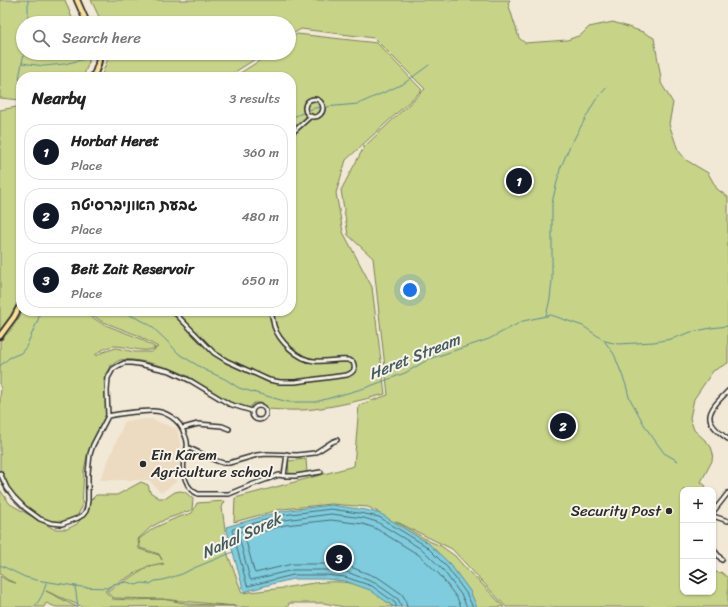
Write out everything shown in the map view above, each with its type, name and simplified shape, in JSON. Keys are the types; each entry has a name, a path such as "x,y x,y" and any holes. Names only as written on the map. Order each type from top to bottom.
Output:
{"main road":[{"path":"77,0 84,16"},
{"path":"95,72 100,60"},
{"path":"0,336 16,313"}],"street":[{"path":"296,130 311,116 316,116 321,113 323,107 318,100 312,99 306,104 306,110 311,116"},
{"path":"178,316 214,353 269,380 304,382 348,375 352,373 355,366 353,362 348,360 314,361 308,360 295,353 286,346 279,336 274,326 272,316"},
{"path":"0,473 7,488 14,498 40,519 57,524 68,522 83,515 87,507 90,454 108,416 107,383 113,369 124,363 170,371 191,381 229,404 252,411"},
{"path":"728,391 716,403 710,412 710,421 716,430 728,439"},
{"path":"257,406 262,407 265,410 263,419 258,420 254,418 252,411 257,406"},
{"path":"108,416 152,410 170,416 180,424 183,428 187,447 183,466 185,479 189,487 198,494 230,494 278,475 296,476 321,472"},
{"path":"183,428 198,424 222,426 229,429"},
{"path":"187,447 223,463 229,463 262,455 297,455 314,453 337,440"},
{"path":"284,476 287,454"},
{"path":"716,508 728,493"},
{"path":"716,517 728,521"},
{"path":"716,552 722,560"}],"shaded area":[{"name":"Ein Karem Agriculture school","path":"151,419 177,429 181,449 177,481 161,493 149,480 100,480 125,421"}],"green space":[{"path":"0,0 65,0 71,16 16,16 16,60 88,60 89,62 85,72 16,72 16,100 0,98"},
{"path":"91,0 510,0 508,3 519,38 525,43 567,40 581,35 589,27 613,22 643,32 654,38 661,83 673,103 669,124 678,150 686,160 708,173 717,189 728,197 728,363 713,371 694,399 690,418 694,430 707,442 713,453 712,461 701,482 706,486 705,487 680,487 680,595 716,595 716,572 721,572 728,578 728,607 506,607 452,549 395,521 429,541 441,546 455,556 504,607 464,607 375,516 378,512 368,507 331,504 282,509 234,522 235,498 354,466 359,405 388,395 373,258 348,235 341,190 364,147 425,89 374,38 301,29 296,32 296,16 99,16"},
{"path":"296,35 377,43 422,90 346,160 336,193 343,232 372,287 385,394 341,405 308,410 267,409 265,405 261,403 254,403 251,407 246,408 223,399 184,374 162,366 134,360 126,359 117,361 110,366 111,367 104,379 107,418 92,443 87,456 84,470 82,507 76,518 69,523 51,522 34,514 6,492 0,480 0,340 10,331 20,316 90,316 103,324 139,338 156,348 146,350 112,346 102,350 95,355 96,356 116,348 135,352 151,352 158,347 137,335 101,321 94,316 296,316 296,72 242,72 260,60 296,60"},
{"path":"107,60 254,60 235,72 103,72"},
{"path":"16,107 16,309 14,314 0,331 0,110"},
{"path":"306,459 307,473 289,474 288,461"},
{"path":"141,482 148,485 150,492 159,498 166,498 175,492 180,491 185,492 193,499 192,510 166,519 151,527 138,539 139,549 159,555 162,560 159,554 140,548 139,539 154,528 176,518 192,513 197,503 225,501 222,507 226,537 224,544 242,593 311,583 341,582 365,586 378,594 393,607 344,607 324,603 289,603 288,607 234,607 235,606 166,600 189,604 234,606 83,607 46,591 77,607 56,607 46,603 44,607 0,607 0,576 8,581 16,583 8,580 0,574 0,490 10,504 54,529 67,529 77,524 85,513 89,502 96,495 117,495","holes":["163,563 164,564 149,567 107,591 113,598 161,599 112,599 105,591 148,566"]}],"water":[{"path":"331,505 366,510 381,514 428,543 450,564 470,591 477,607 394,607 370,590 345,581 326,579 293,579 244,592 226,527 282,511"}],"waterway":[{"name":"Nahal Sorek","path":"28,0 28,16"},
{"name":"Nahal Sorek","path":"20,72 23,60"},
{"path":"22,63 44,66 64,64 81,60"},
{"path":"296,116 314,108 358,104 403,84 429,65"},
{"path":"546,316 552,280 552,203 560,169 569,148 595,101 607,87"},
{"name":"Heret Stream","path":"132,316 151,326 179,354 205,370 225,379 239,388 288,402 315,402 365,388 405,373 429,359 489,339 523,321 551,315 583,326 605,341 618,344 654,342 671,339 691,332 728,326"},
{"name":"Nahal Sorek","path":"0,366 9,358 21,353 26,347 39,316"},
{"path":"605,342 614,354 629,397 646,428 664,453 678,461"},
{"name":"Nahal Sorek","path":"0,565 25,577 36,580 82,587 107,588 114,584 127,582 136,585 142,583 150,584 155,581 182,574 233,552"},
{"path":"34,607 39,601 46,583"},
{"path":"75,586 78,607"}],"place":[{"name":"Horbat Heret","path":"519,181"},
{"name":"גבעת האוניברסיטה","path":"563,426"},
{"name":"Ein Karem Agriculture school","path":"143,464"},
{"name":"Security Post","path":"669,511"},
{"name":"Beit Zait Reservoir","path":"339,558"}]}
